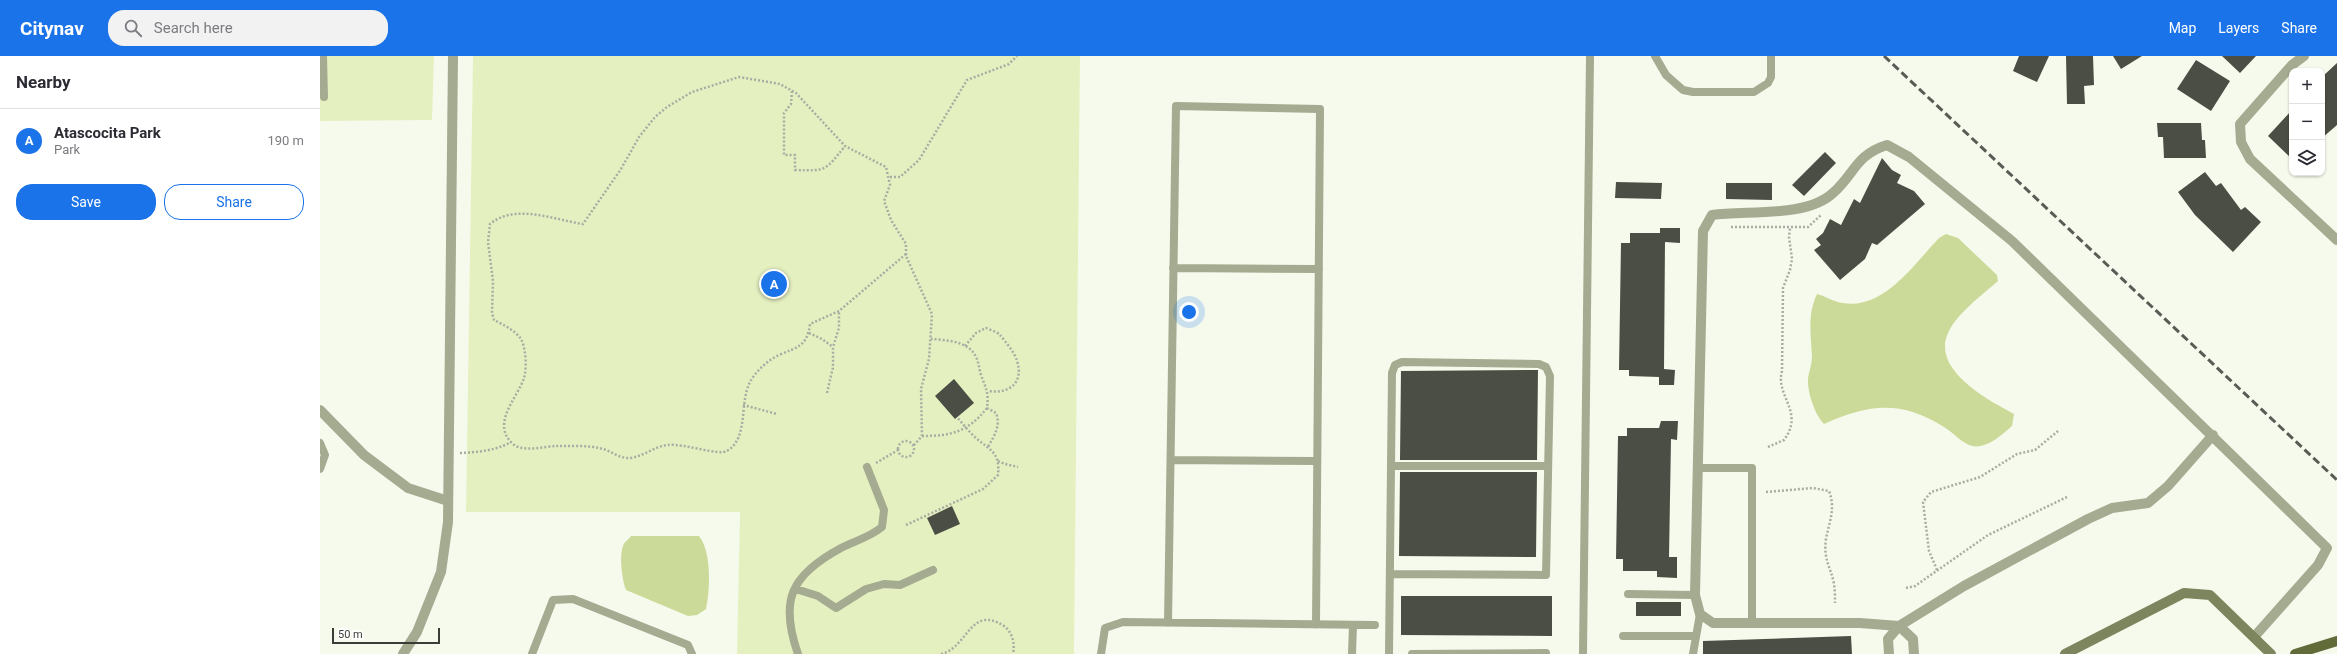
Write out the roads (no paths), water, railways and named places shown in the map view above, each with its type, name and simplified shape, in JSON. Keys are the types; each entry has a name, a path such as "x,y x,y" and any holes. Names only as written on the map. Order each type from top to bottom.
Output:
{"main road":[{"path":"2295,654 2337,641"}],"street":[{"path":"403,654 418,632 442,572 448,522 453,56"},
{"path":"2304,56 2292,65 2240,124 2241,142 2250,159 2337,240"},
{"path":"1914,654 1913,639 1898,626 1860,623 1713,623 1700,614 1695,595 1703,231 1712,215 1812,206 1833,193 1856,164 1871,150 1887,145 1909,157 2012,241 2213,435 2327,548 2318,565 2254,637"},
{"path":"320,410 364,455 408,488 448,501"},
{"path":"1889,654 1888,639 1898,626 1964,586 2088,519 2112,508 2148,503 2168,486 2213,435"},
{"path":"2065,654 2184,593 2210,595 2271,654"}],"lane":[{"path":"323,56 324,97"},
{"path":"1584,654 1590,56"},
{"path":"1655,56 1666,75 1683,90 1693,92 1754,92 1768,83 1771,77 1772,56"},
{"path":"1168,623 1176,106 1320,109 1316,625"},
{"path":"1173,268 1318,269"},
{"path":"1389,654 1392,373 1395,365 1410,362 1539,364 1546,367 1550,376 1546,575 1390,574"},
{"path":"320,443 325,455 320,469"},
{"path":"1170,460 1317,461"},
{"path":"1391,466 1548,466"},
{"path":"798,654 791,633 789,616 790,600 805,571 841,548 874,533 882,527 884,510 866,467"},
{"path":"1698,468 1752,468 1752,624"},
{"path":"796,589 818,596 836,608 866,589 884,584 900,585 933,570"},
{"path":"1628,594 1695,595"},
{"path":"532,654 553,600 573,598 688,646 692,654"},
{"path":"1693,654 1700,614"},
{"path":"1101,654 1105,628 1122,622 1375,625"},
{"path":"1352,654 1353,625"},
{"path":"1623,636 1695,636"},
{"path":"1412,654 1546,653"}],"railway":[{"path":"1884,56 2337,480"}],"place":[{"name":"Atascocita Park","path":"774,284"}]}
